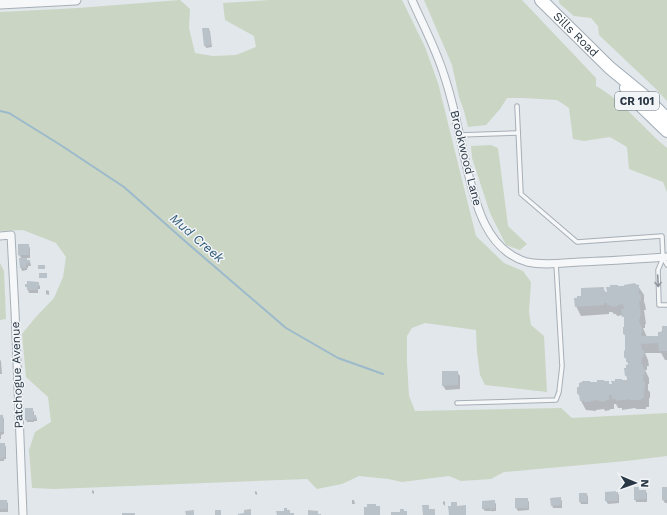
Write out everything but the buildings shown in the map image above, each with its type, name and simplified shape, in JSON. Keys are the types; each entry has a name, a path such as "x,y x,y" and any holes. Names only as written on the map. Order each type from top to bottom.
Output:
{"main road":[{"name":"Sills Road","path":"541,0 610,68 643,95 667,119"},
{"path":"554,0 567,25"},
{"name":"Sills Road","path":"610,68 638,103 667,131"}],"street":[{"path":"0,4 76,0"},
{"name":"Brookwood Lane","path":"412,0 439,59 450,94 477,205 493,236 506,251 520,259 535,263 665,258"},
{"name":"Patchogue Avenue","path":"0,236 11,235 22,477 22,515"}],"lane":[{"path":"517,106 521,194 577,242 662,236 667,264"},
{"path":"459,135 518,133"},
{"path":"665,258 658,270 659,305 667,305"},
{"path":"457,403 556,400 559,392 562,366 556,263"}],"green space":[{"path":"180,0 190,9 189,28 195,53 213,56 236,55 256,47 254,36 225,20 223,3 270,0 402,0 425,47 438,83 476,236 504,263 523,271 531,282 529,312 531,325 544,336 547,392 485,385 480,375 476,330 425,323 412,328 407,336 409,396 415,411 561,408 572,418 667,413 667,456 504,472 491,479 461,481 449,476 402,482 359,476 342,484 317,489 307,479 54,489 32,488 29,450 35,432 51,422 48,397 26,377 22,334 54,298 63,277 66,257 56,243 23,230 0,231 0,12"},
{"path":"424,0 522,0 596,78 596,86 615,99 667,148 667,192 663,182 629,169 627,147 610,137 584,141 573,139 569,108 557,100 507,98 500,109 486,125 468,127 459,97 452,65"},
{"path":"559,0 667,0 667,101 599,35 598,26 591,18 574,16 559,3"},
{"path":"491,145 498,148 508,226 527,244 520,250 506,245 490,213 472,158 471,146"},
{"path":"0,263 4,271 6,319 0,320"}],"waterway":[{"name":"Mud Creek","path":"0,111 9,113 124,187 286,328 338,358 383,374"}]}
